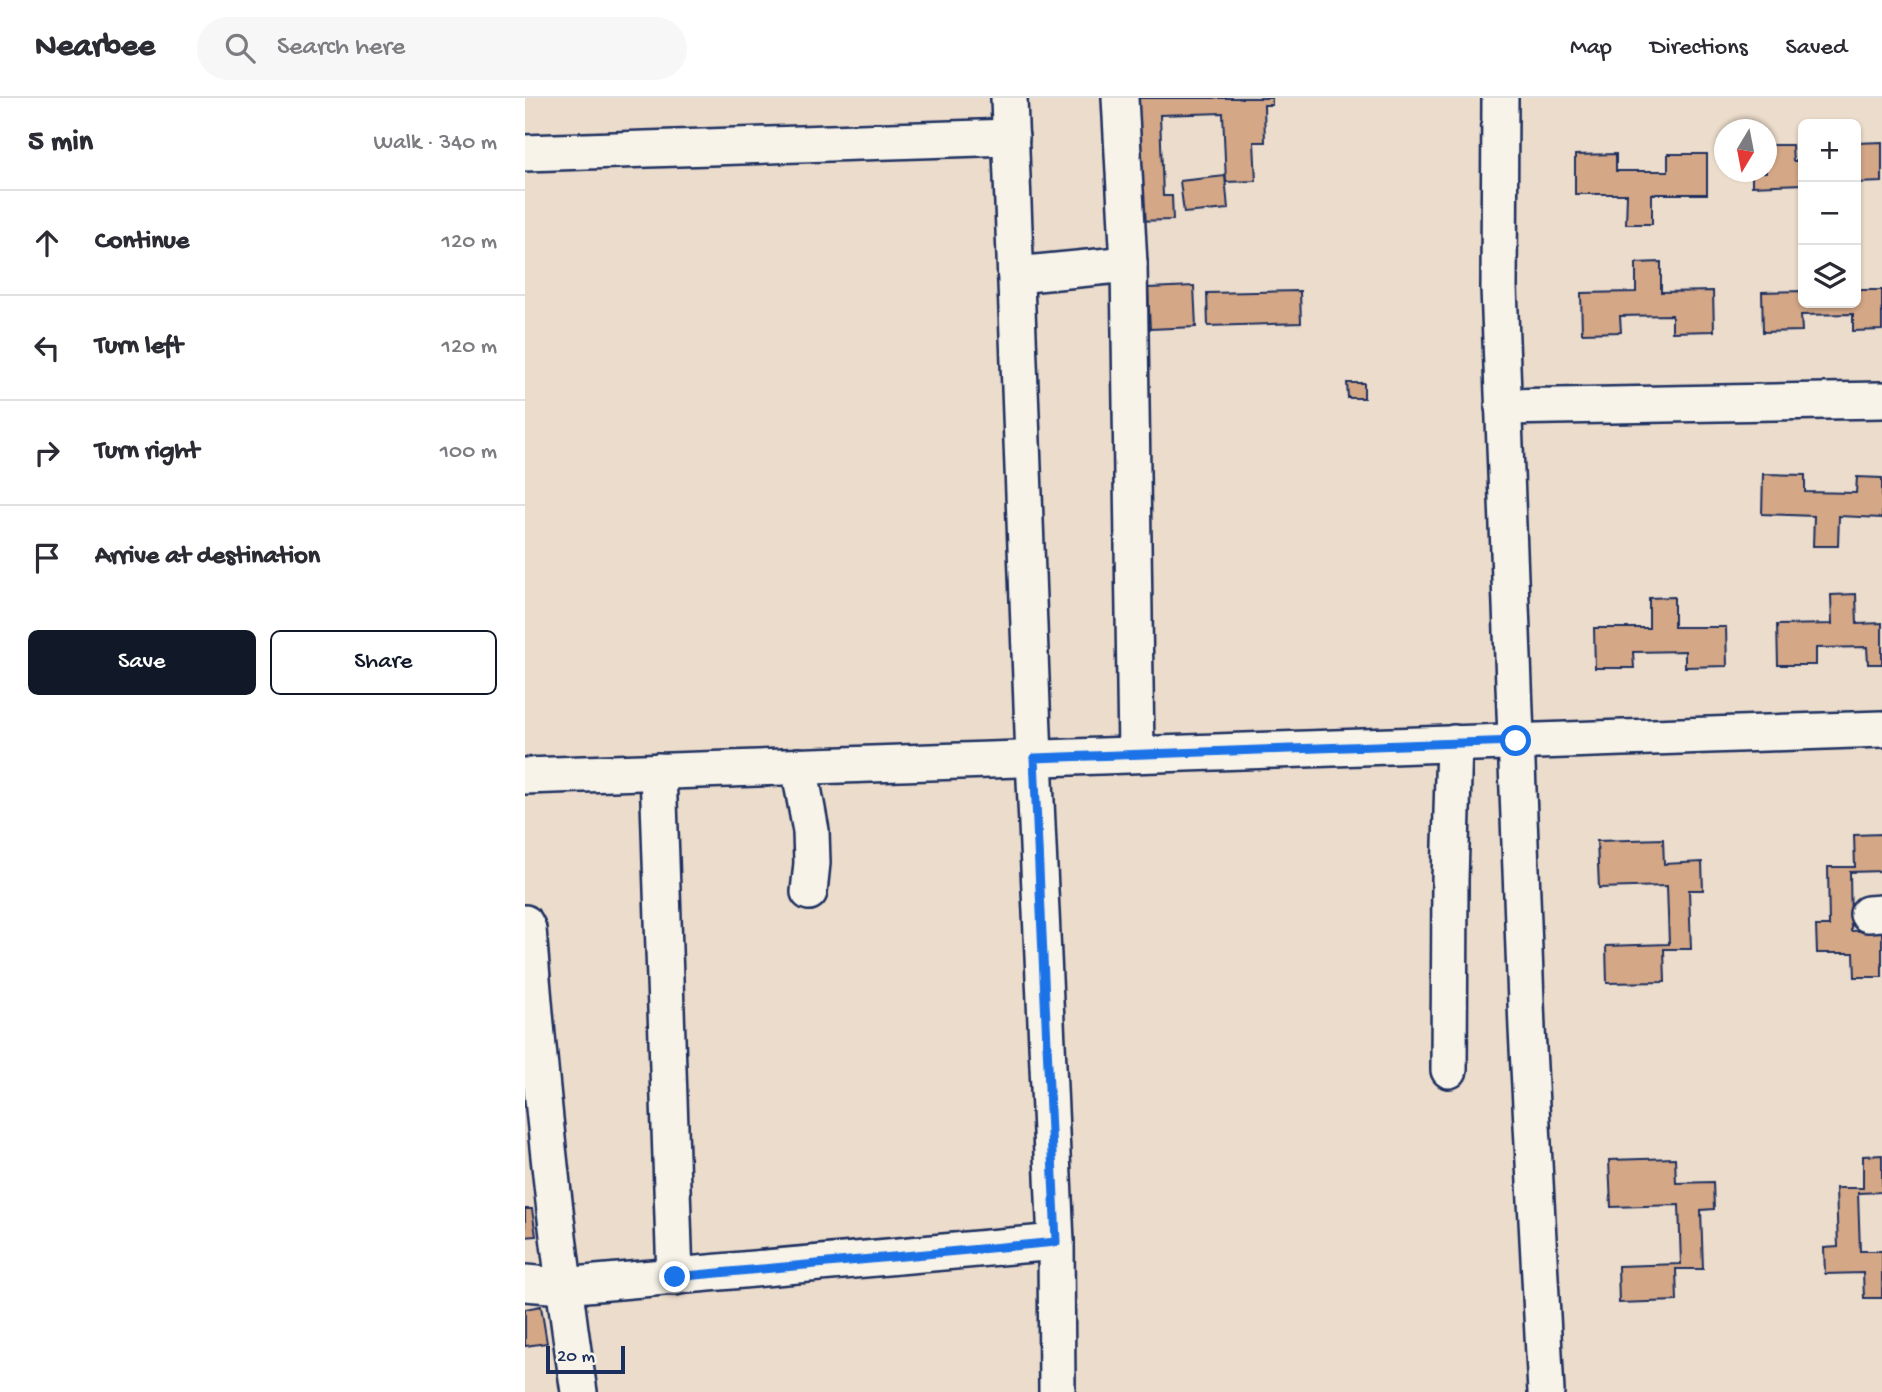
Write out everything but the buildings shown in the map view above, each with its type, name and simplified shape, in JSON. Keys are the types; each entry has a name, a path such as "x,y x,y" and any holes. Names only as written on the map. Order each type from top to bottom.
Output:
{"street":[{"path":"1009,98 1034,758 1056,1242 1057,1392"},
{"path":"1120,98 1129,264 1136,754"},
{"path":"1500,98 1499,287 1503,407 1527,1029 1546,1392"},
{"path":"525,153 1011,137"},
{"path":"1016,275 1129,264"},
{"path":"1503,407 1882,400"},
{"path":"525,776 1882,729"},
{"path":"1450,1070 1450,893 1454,743"},
{"path":"799,766 811,831 809,892"},
{"path":"658,771 675,1277"},
{"path":"525,923 528,929 530,1021 579,1392"},
{"path":"525,1283 563,1286 1056,1242"}],"route":[{"path":"675,1277 1056,1242 1034,758 1516,741"}]}
